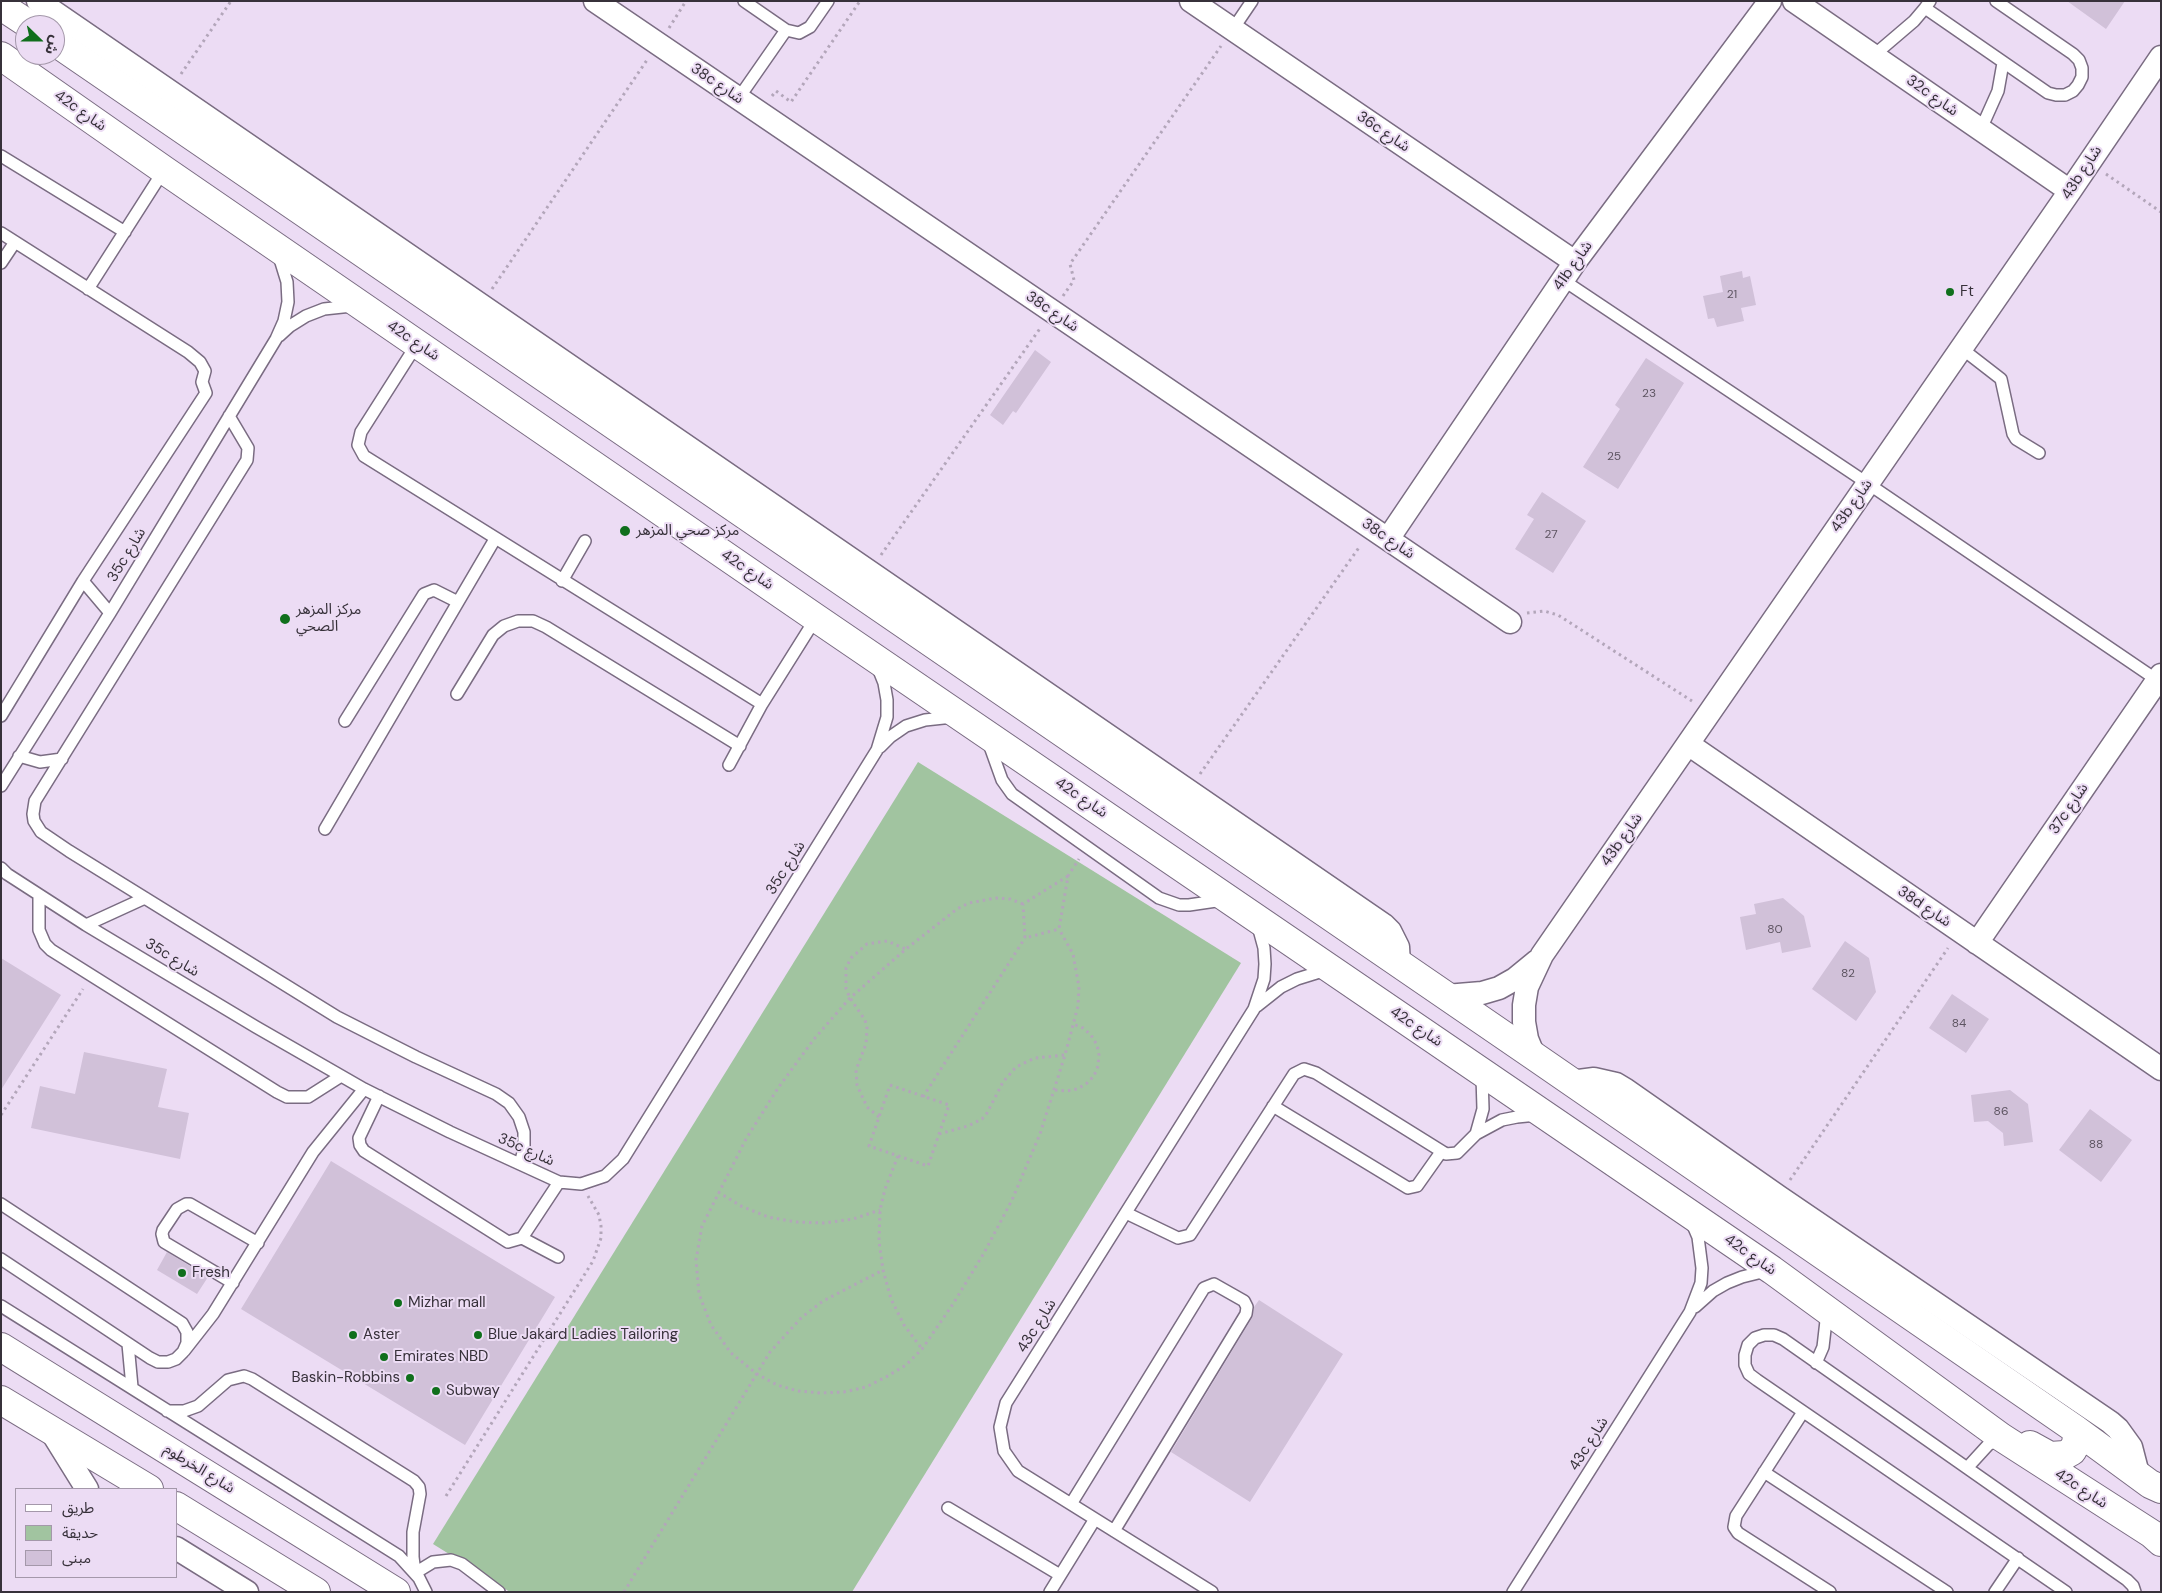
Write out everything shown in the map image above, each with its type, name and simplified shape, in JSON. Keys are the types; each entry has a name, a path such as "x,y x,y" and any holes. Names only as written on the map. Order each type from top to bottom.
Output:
{"street":[{"path":"38,1 1384,925 1390,931 1398,946 1399,964"},
{"name":"38c شارع","path":"595,1 1510,622"},
{"name":"36c شارع","path":"1191,1 1233,29 1569,272"},
{"name":"41b شارع","path":"1388,539 1569,272 1770,1"},
{"name":"32c شارع","path":"1794,1 2070,191"},
{"path":"1,6 15,15"},
{"path":"65,49 1534,1056 2075,1429 2152,1485"},
{"name":"43b شارع","path":"1446,996 1482,993 1499,988 1530,969 1542,955 2161,57"},
{"name":"42c شارع","path":"24,65 164,170 816,618 1772,1270 2001,1437 2152,1534 2161,1542"},
{"name":"37c شارع","path":"1968,937 2159,678"},
{"name":"38d شارع","path":"1688,744 2161,1069"},
{"name":"43b شارع","path":"1534,1056 1527,1039 1524,1022 1524,1004 1528,987 1542,955"},
{"path":"1571,1082 1594,1079 1605,1080 1621,1087 2110,1422 2118,1429 2131,1447 2152,1485"},
{"name":"شارع الخرطوم","path":"1,1347 396,1592"},
{"path":"1,1400 48,1426 148,1488"},
{"path":"48,1426 86,1488"},
{"path":"2001,1437 2014,1438 2050,1456 2057,1457 2072,1451 2077,1436 2075,1429"},
{"path":"178,1507 316,1592"},
{"path":"178,1549 247,1592"}],"lane":[{"path":"744,1 792,33 805,32 828,1"},
{"path":"1233,29 1252,1"},
{"path":"1873,56 1914,21 1928,5 2003,63 2048,93 2065,95 2073,91 2082,77 2082,68 2079,60 1996,1"},
{"path":"738,99 786,30"},
{"path":"1981,129 1998,90 2003,63"},
{"path":"1,156 125,232"},
{"path":"88,289 164,170"},
{"path":"1,233 188,352 200,362 205,371 202,382 206,393 83,581 1,716"},
{"path":"1,263 15,242"},
{"name":"35c شارع","path":"1,786 110,613 276,339 284,321 288,302 287,282 283,263 274,246"},
{"path":"1569,272 1867,483 2159,678"},
{"name":"35c شارع","path":"276,339 290,326 315,312 343,306 362,306"},
{"path":"417,344 374,409 359,438 360,451 364,456 762,704"},
{"path":"1961,348 2001,379 2016,439 2038,453"},
{"path":"228,416 248,448 247,460 36,801 33,814 37,827 41,832 69,850 337,1017 416,1057 496,1094 509,1103 519,1117 524,1132 524,1149 520,1164"},
{"path":"325,829 495,539"},
{"path":"562,581 586,541"},
{"path":"83,581 110,613"},
{"path":"344,721 424,594 434,590 458,602"},
{"path":"729,765 762,704 816,618"},
{"path":"458,694 493,635 504,626 518,621 533,621 546,627 740,746"},
{"name":"35c شارع","path":"868,653 878,668 884,683 887,700 887,717 877,750"},
{"name":"35c شارع","path":"1,868 7,874 86,924 364,1089 560,1182 581,1184 605,1176 624,1159 877,750 890,737 906,726 925,720 944,717 974,725"},
{"path":"974,725 1002,780 1012,794 1159,898 1168,902 1189,905 1229,899"},
{"path":"19,756 40,762 62,759"},
{"path":"39,895 39,930 45,944 51,950 277,1092 287,1097 308,1097 341,1076"},
{"path":"86,924 145,898"},
{"name":"43c شارع","path":"1212,1592 1028,1478 1010,1461 1001,1439 1002,1414 1006,1403 1254,1009 1264,979 1265,964 1264,948 1255,917"},
{"name":"43c شارع","path":"1254,1009 1267,997 1297,979 1330,968"},
{"path":"1126,1213 1172,1236 1184,1238 1190,1235 1294,1074 1298,1071 1311,1070 1441,1152 1457,1153 1476,1134 1502,1120 1516,1116 1545,1116"},
{"path":"1476,1134 1483,1109 1484,1084 1482,1071"},
{"path":"1,1259 158,1362 168,1362 176,1359 204,1328 313,1152 364,1089"},
{"path":"379,1096 359,1138 360,1145 364,1151 503,1239 513,1242 522,1238 560,1182"},
{"path":"1274,1106 1408,1188 1417,1186 1441,1152"},
{"path":"1,1204 182,1322 187,1332 187,1343 183,1352"},
{"path":"233,1283 164,1242 162,1234 168,1223 177,1209 190,1204 258,1243"},
{"name":"43c شارع","path":"1684,1210 1698,1238 1702,1268 1698,1290 1690,1312"},
{"path":"522,1238 558,1257"},
{"name":"43c شارع","path":"1513,1592 1690,1312 1701,1300 1727,1283 1757,1272 1772,1270"},
{"path":"1071,1504 1204,1288 1214,1284 1244,1301 1248,1307 1246,1314 1114,1531"},
{"path":"1,1306 399,1556 415,1573 426,1592"},
{"path":"1816,1363 1823,1347 1827,1311"},
{"path":"2066,1592 1749,1374 1745,1365 1744,1355 1748,1345 1755,1338 1764,1335 1774,1335 1783,1339 2127,1580 2135,1592"},
{"path":"128,1344 132,1387"},
{"path":"167,1411 184,1411 198,1406 228,1380 244,1376 252,1379 414,1481 420,1494 413,1532 415,1573"},
{"path":"1803,1412 1734,1519 1735,1530 1830,1592"},
{"path":"1967,1468 1988,1445 2001,1437"},
{"path":"1764,1472 1947,1592"},
{"path":"948,1508 1060,1575"},
{"path":"1050,1592 1096,1519"},
{"path":"1995,1592 2018,1558"},
{"path":"415,1573 433,1562 451,1560 462,1564 499,1592"}],"path":[{"path":"169,92 231,1"},
{"path":"481,306 686,1"},
{"path":"760,114 776,91 791,102 860,1"},
{"path":"2088,162 2161,212"},
{"path":"1198,778 1361,544 1376,556 1388,539"},
{"path":"1510,622 1521,614 1536,611 1558,614 1709,712"},
{"path":"1068,876 1023,904 996,898 969,903 957,909 906,949 850,998 814,1039 778,1088 746,1139 702,1226 696,1260 699,1294 711,1325 731,1353 756,1374 777,1385 798,1391 844,1392 866,1386 906,1365 922,1349 953,1304 999,1227 1024,1173 1066,1055 1078,1006 1077,970 1073,954 1059,929 1068,876 1086,848"},
{"path":"923,1096 1025,938 1023,904"},
{"path":"1025,938 1059,929"},
{"path":"1779,1197 1968,937"},
{"path":"878,1118 867,1107 857,1085 856,1070 866,1044 867,1028 865,1020 850,998 846,988 846,968 858,950 872,943 887,941 906,949"},
{"path":"1,1116 92,976"},
{"path":"1055,1090 1066,1092 1086,1084 1094,1076 1098,1066 1099,1055 1094,1040 1083,1028 1073,1024"},
{"path":"939,1134 968,1126 982,1119 1003,1082 1016,1067 1035,1058 1066,1055"},
{"path":"890,1085 949,1105 928,1166 869,1146 878,1118 890,1085"},
{"path":"898,1156 885,1189 880,1210 879,1240 883,1270 891,1299 904,1325 922,1349"},
{"path":"446,1496 598,1250 601,1238 599,1215 581,1184"},
{"path":"718,1192 741,1206 768,1216 796,1222 824,1223 853,1219 880,1210"},
{"path":"624,1592 770,1352 802,1317 845,1288 883,1270"}],"green space":[{"path":"918,762 1241,963 852,1592 510,1592 433,1544"}],"building":[{"path":"2067,1 2125,1 2106,29"},
{"path":"1742,271 1743,278 1750,276 1756,305 1741,308 1744,321 1717,327 1714,318 1708,319 1703,296 1723,292 1720,276"},
{"path":"1035,350 1051,362 1016,413 1013,411 1003,425 990,415"},
{"path":"1646,358 1684,383 1618,489 1583,467 1620,409 1615,405"},
{"path":"1542,492 1586,521 1553,573 1515,549 1534,519 1527,515"},
{"path":"1783,898 1804,916 1811,947 1782,953 1780,942 1746,950 1740,917 1756,914 1754,904"},
{"path":"1845,941 1869,958 1876,992 1856,1021 1812,989"},
{"path":"1,958 61,995 1,1090"},
{"path":"1952,994 1989,1019 1966,1053 1929,1028"},
{"path":"84,1052 167,1069 158,1107 189,1113 180,1159 31,1128 40,1086 75,1094"},
{"path":"2010,1090 2028,1104 2033,1142 2004,1146 2003,1133 1988,1121 1974,1122 1971,1095"},
{"path":"2090,1109 2132,1140 2101,1182 2059,1150"},
{"name":"Mizhar mall","path":"331,1161 555,1297 465,1445 241,1309"},
{"name":"Fresh","path":"167,1252 208,1277 197,1294 157,1270"},
{"path":"1259,1300 1343,1354 1250,1502 1171,1452 1252,1318 1254,1307"}],"place":[{"name":"Ft","path":"1950,292"},
{"name":"مركز صحي المزهر","path":"625,531"},
{"name":"مركز المزهر الصحي","path":"285,619"},
{"name":"Fresh","path":"182,1273"},
{"name":"Mizhar mall","path":"398,1303"},
{"name":"Aster","path":"353,1335"},
{"name":"Blue Jakard Ladies Tailoring","path":"478,1335"},
{"name":"Emirates NBD","path":"384,1357"},
{"name":"Baskin-Robbins","path":"410,1378"},
{"name":"Subway","path":"436,1391"}]}
